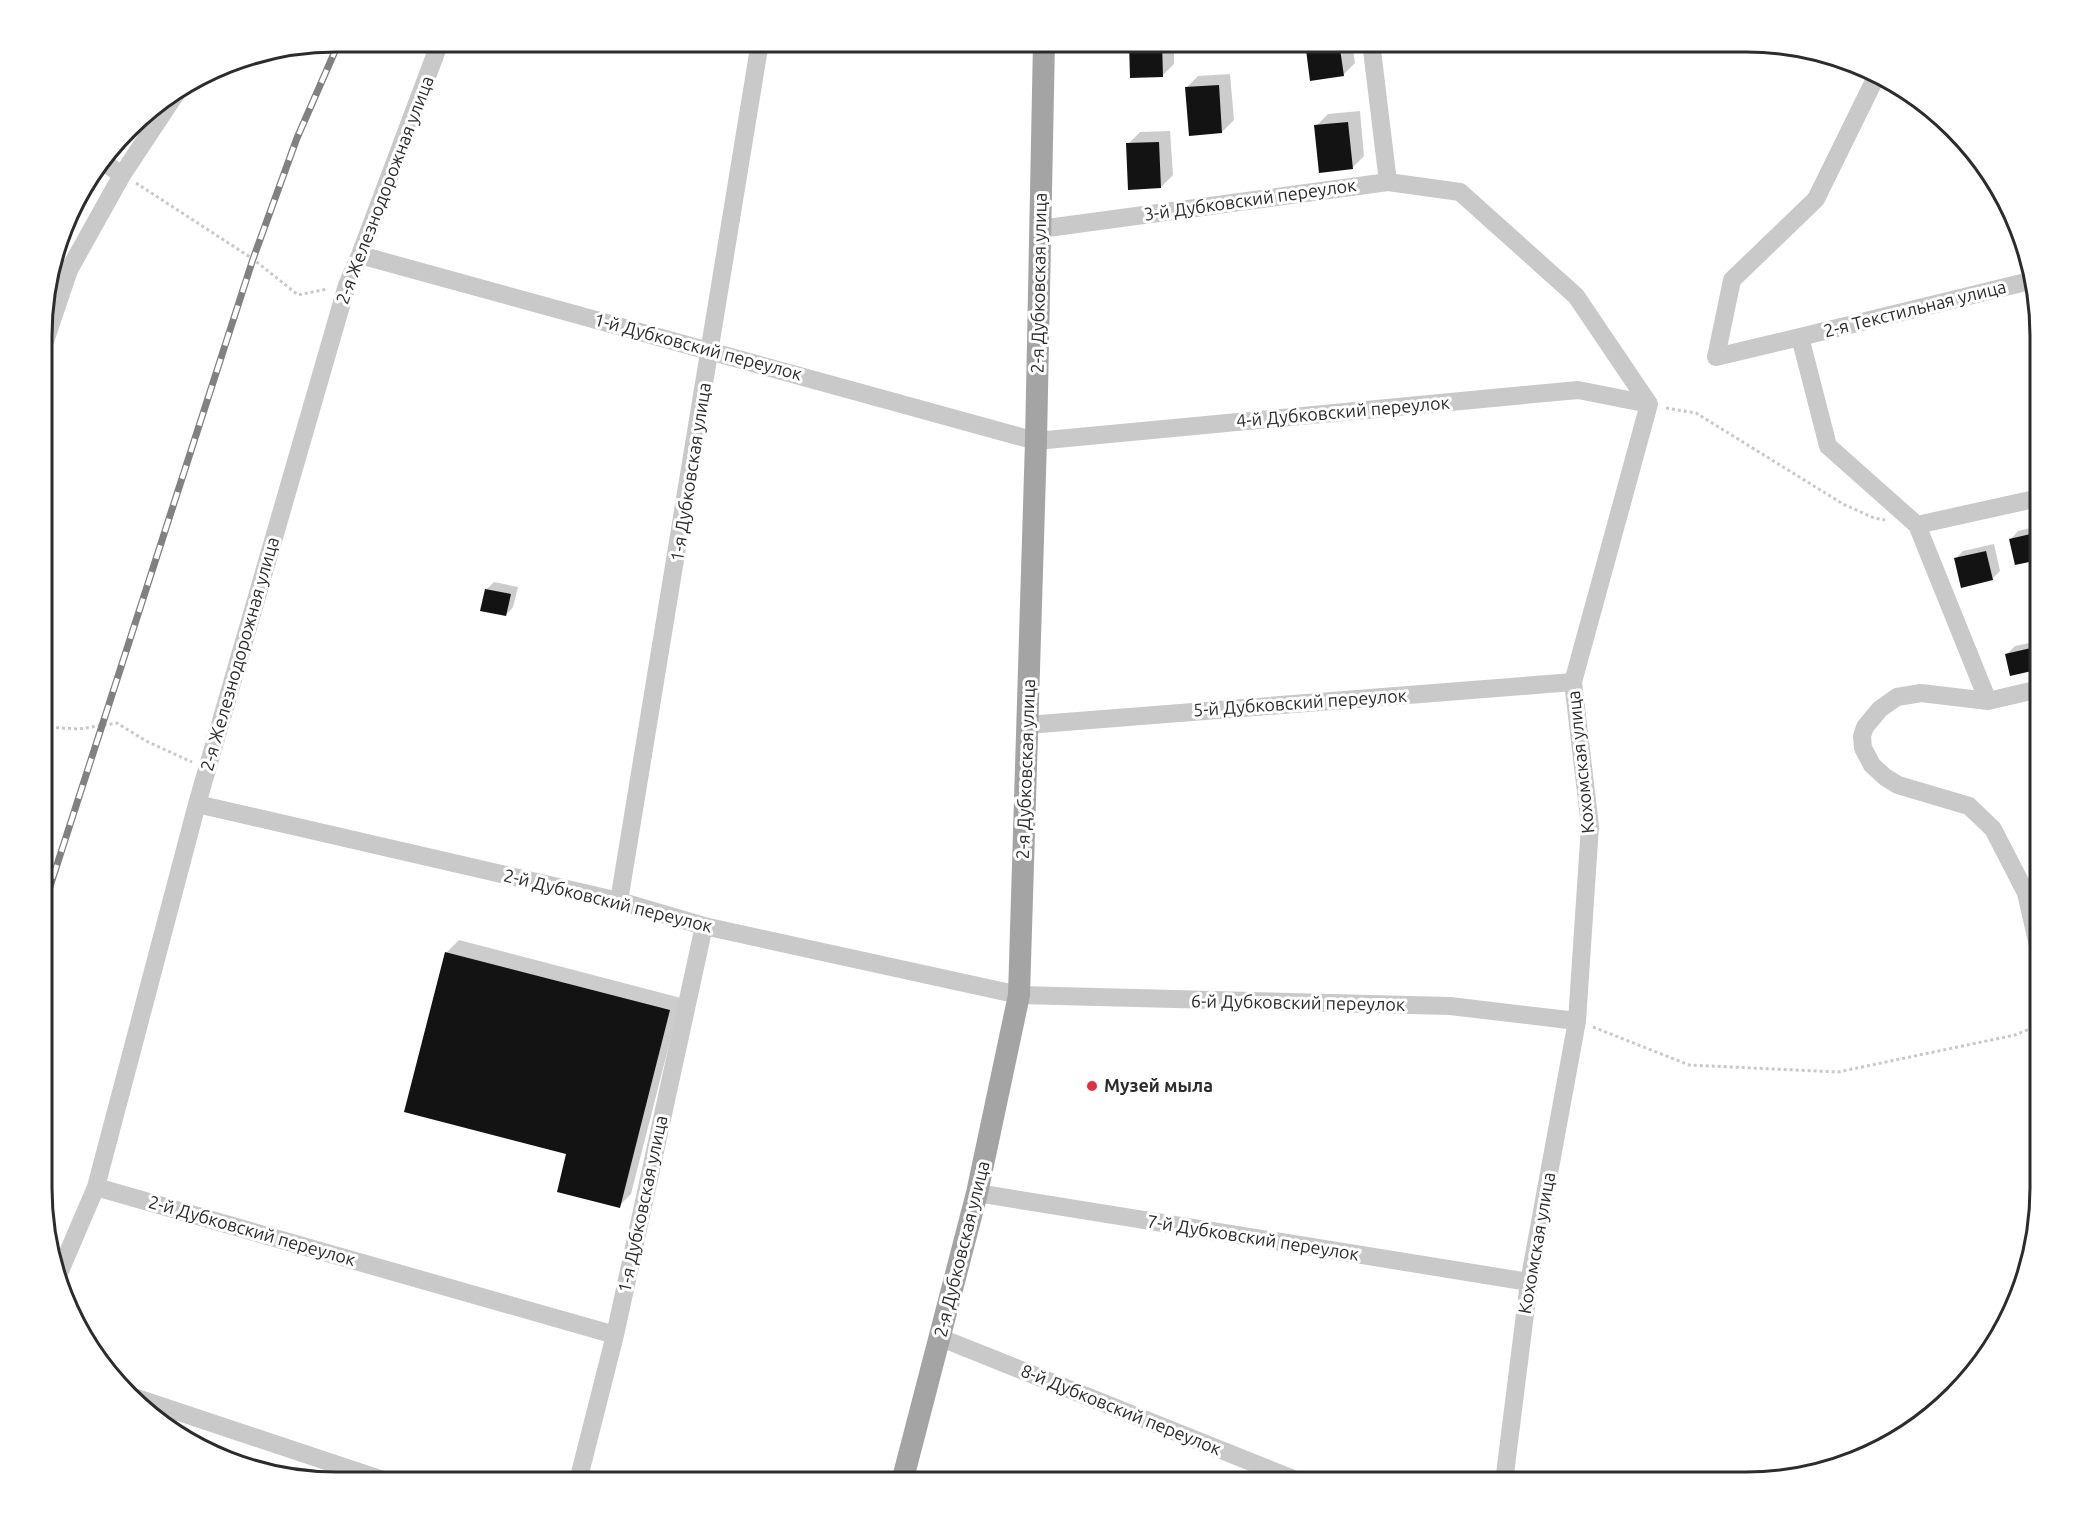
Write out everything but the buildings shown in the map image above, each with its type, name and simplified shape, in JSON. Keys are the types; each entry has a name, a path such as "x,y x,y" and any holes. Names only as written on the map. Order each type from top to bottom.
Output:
{"main road":[{"name":"2-я Дубковская улица","path":"905,1472 977,1193 1019,995 1036,441 1044,52"}],"street":[{"name":"2-я Железнодорожная улица","path":"63,1264 96,1187 197,804 347,285 436,52"},
{"name":"1-я Дубковская улица","path":"619,900 758,52"},
{"path":"1372,52 1388,182"},
{"name":"2-я Текстильная улица","path":"1875,84 1816,200 1732,280 1716,357 2024,282"},
{"path":"53,320 69,270 122,175 165,110"},
{"path":"109,166 122,175"},
{"name":"3-й Дубковский переулок","path":"1040,229 1388,182 1460,192 1576,296 1649,405"},
{"name":"1-й Дубковский переулок","path":"360,255 1036,441"},
{"path":"1800,337 1828,446 1917,525 1988,701"},
{"name":"4-й Дубковский переулок","path":"1036,441 1578,390 1649,405"},
{"name":"Кохомская улица","path":"1505,1472 1529,1282 1577,1021 1590,826 1573,682 1649,405"},
{"path":"1917,525 2030,500"},
{"name":"5-й Дубковский переулок","path":"1027,725 1573,682"},
{"path":"2030,691 1988,701 1921,693 1897,697 1880,709 1865,727 1862,736 1863,748 1872,765 1885,777 1898,785 1969,806 1981,816 1993,829 2030,886"},
{"name":"2-й Дубковский переулок","path":"197,804 619,900 704,926 1019,995"},
{"name":"1-я Дубковская улица","path":"581,1472 615,1335 704,926"},
{"name":"6-й Дубковский переулок","path":"1019,995 1450,1006 1577,1021"},
{"name":"2-й Дубковский переулок","path":"96,1187 615,1335"},
{"name":"7-й Дубковский переулок","path":"977,1193 1529,1282"},
{"name":"8-й Дубковский переулок","path":"941,1338 1276,1472"},
{"path":"151,1403 359,1472"}],"path":[{"path":"122,175 253,259 298,295 347,285"},
{"path":"1649,405 1696,413 1843,504 1874,518 1885,520"},
{"path":"52,727 79,729 117,723 146,741 207,769"},
{"path":"1577,1021 1689,1065 1838,1072 2014,1035 2030,1029"}],"railway":[{"path":"52,880 253,259 297,138 335,52"}],"place":[{"name":"Музей мыла","path":"1092,1086"}]}
